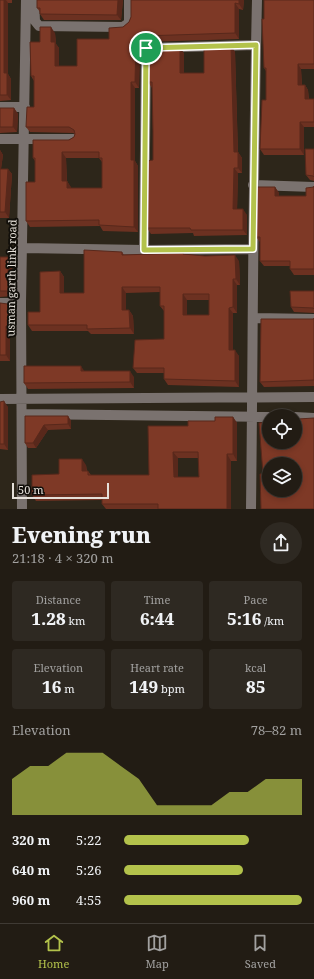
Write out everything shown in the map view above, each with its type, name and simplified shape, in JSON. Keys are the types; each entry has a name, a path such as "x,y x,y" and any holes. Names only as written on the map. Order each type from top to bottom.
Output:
{"street":[{"name":"usman garth link road","path":"22,509 23,398 21,302 26,0"},
{"path":"34,0 35,21 39,26 123,27 129,23 130,0"},
{"path":"251,509 254,318 253,185 257,0"},
{"path":"144,250 146,48 256,45"},
{"path":"0,107 25,107"},
{"path":"0,139 73,139"},
{"path":"253,185 314,187"},
{"path":"23,248 144,250 253,249"},
{"path":"0,303 21,302"},
{"path":"254,318 314,319"},
{"path":"0,399 314,397"},
{"path":"23,414 262,417"},
{"path":"302,418 314,418"}],"building":[{"path":"0,0 4,0 4,73 7,73 7,95 0,95"},
{"path":"37,0 118,0 117,15 40,14 40,8 37,8"},
{"path":"131,0 239,0 239,4 235,3 235,33 142,36 136,39 135,82 131,82 131,160 134,160 134,227 99,225 99,220 26,221 26,182 35,182 33,140 69,140 74,137 75,134 74,130 69,127 26,127 27,107 34,107 34,76 31,76 30,42 40,42 40,27 51,27 51,42 55,42 55,66 77,66 77,39 109,39 109,28 123,27 129,22 131,17","holes":["62,152 99,152 99,158 102,158 102,188 67,188 67,181 62,181"]},
{"path":"264,0 314,0 314,64 298,64 298,85 305,85 305,99 314,99 314,122 300,122 300,149 260,149 262,100 266,100 266,68 264,68 262,19 264,19"},
{"path":"231,46 234,152 238,152 238,168 234,168 233,209 243,209 243,230 147,228 147,161 153,160 152,82 148,82 148,49 180,48 180,73 204,73 204,47"},
{"path":"0,108 14,108 13,127 0,127"},
{"path":"305,149 314,149 314,177 306,175"},
{"path":"0,169 8,169 5,212 0,212"},
{"path":"256,187 275,187 275,196 306,196 306,188 314,187 314,269 290,269 290,261 260,261 260,237 256,237"},
{"path":"84,250 122,252 122,255 183,253 205,256 235,255 236,279 233,279 233,307 229,308 229,350 235,350 235,381 164,379 164,368 133,368 135,340 164,339 164,306 160,306 160,287 122,287 122,310 129,310 130,328 87,329 87,325 28,325 28,312 40,312 40,272 60,271 60,293 84,293","holes":["183,294 209,294 209,315 183,315"]},
{"path":"0,257 8,257 8,291 0,291"},
{"path":"290,291 314,291 314,309 291,307"},
{"path":"0,303 8,304 6,355 0,355"},
{"path":"261,319 314,319 314,380 260,382"},
{"path":"24,366 81,366 81,371 130,371 130,382 24,383"},
{"path":"4,401 4,444 0,444 0,402"},
{"path":"25,416 68,416 68,424 44,425 33,443 25,443"},
{"path":"215,417 233,417 233,454 227,454 227,509 158,509 158,504 102,504 102,494 32,495 32,475 59,474 59,459 82,459 82,471 88,471 88,475 149,475 148,426 188,426 188,421 215,421","holes":["173,452 198,452 199,477 174,477"]},
{"path":"314,418 314,509 261,509 260,474 262,474 262,497 302,497 302,457 262,457 262,461 259,423 262,423 262,449 302,449 302,419"}],"route":[{"path":"256,45 253,249 144,250 146,48 256,45"}]}
